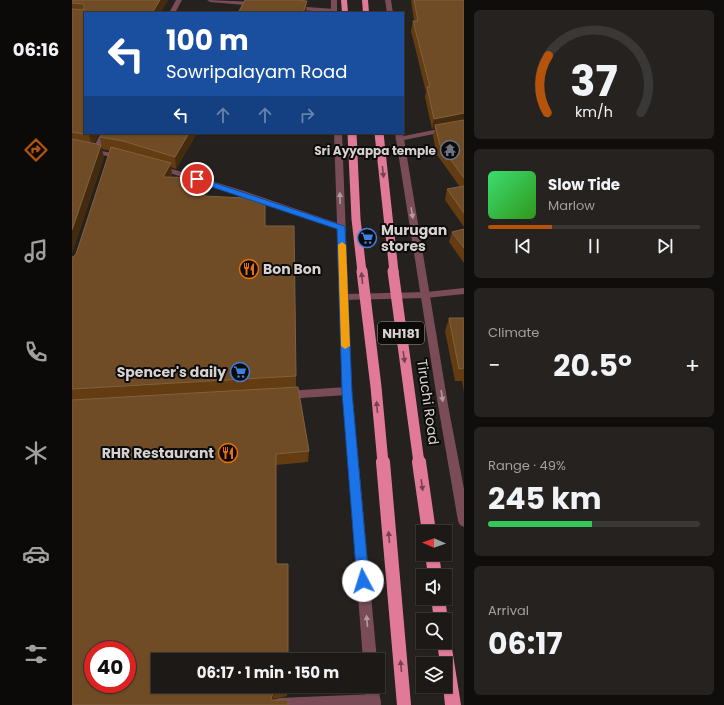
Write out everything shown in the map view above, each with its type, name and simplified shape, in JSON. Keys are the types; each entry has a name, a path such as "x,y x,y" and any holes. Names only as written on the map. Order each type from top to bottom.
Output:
{"highway":[{"path":"344,0 345,12"},
{"path":"365,0 366,12"},
{"name":"NH181","path":"352,134 356,219 376,387 404,705"},
{"name":"Tiruchi Road","path":"379,134 396,295 428,525"},
{"path":"445,649 453,705"}],"street":[{"path":"173,12 180,0"},
{"path":"210,0 264,5"},
{"path":"288,7 334,12 334,0"},
{"path":"388,0 390,12"},
{"path":"464,126 399,136 464,520"},
{"path":"95,152 104,134"},
{"path":"338,134 347,392 369,653"},
{"path":"72,147 95,152 109,158 130,159"},
{"path":"152,166 241,193 341,227"},
{"path":"344,297 426,295 464,291"},
{"path":"276,395 347,392"},
{"path":"279,705 374,703 373,693"}],"building":[{"path":"72,0 160,0 153,12 84,12 84,134 89,135 72,132 72,9 83,10 84,4 72,3"},
{"path":"245,0 307,1 303,12 239,12"},
{"path":"414,0 464,0 464,113 434,119 427,87 430,87 413,21 418,21"},
{"path":"464,120 464,178 440,145 435,125"},
{"path":"102,134 188,134 175,157 123,141 100,137"},
{"path":"72,139 101,145 72,230"},
{"path":"111,147 171,163 163,177 207,178 204,196 265,199 265,226 294,226 296,376 72,389 72,257 76,254"},
{"path":"464,186 464,213 447,189"},
{"path":"464,229 464,248 452,232"},
{"path":"449,318 464,318 464,368 459,369"},
{"path":"298,387 309,451 276,454 276,564 288,564 288,653 151,653 151,693 274,693 271,698 272,700 288,700 288,705 72,705 72,400"}],"slow traffic":[{"path":"342,245 345,346"}],"place":[{"name":"Sri Ayyappa temple","path":"450,150"},
{"name":"Murugan stores","path":"367,238"},
{"name":"Bon Bon","path":"249,269"},
{"name":"Spencer's daily","path":"240,372"},
{"name":"RHR Restaurant","path":"228,453"}],"route":[{"path":"197,179 341,227 347,392 363,581"}]}
